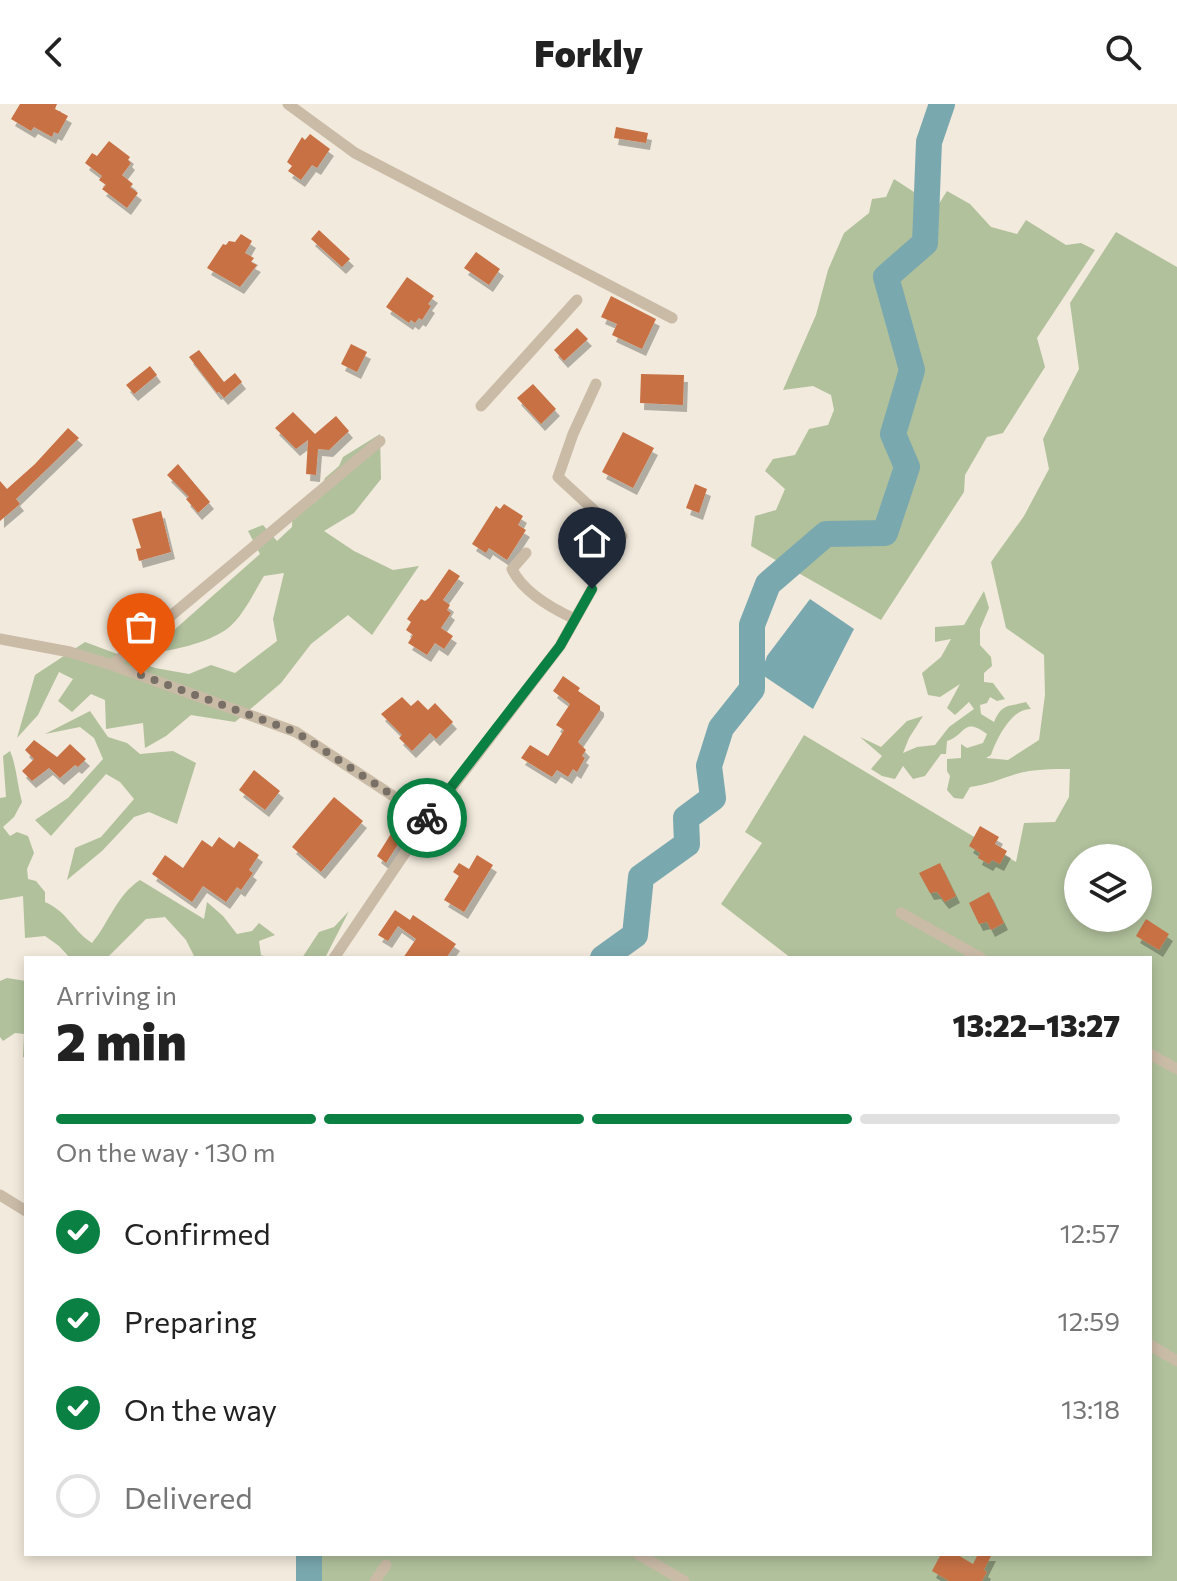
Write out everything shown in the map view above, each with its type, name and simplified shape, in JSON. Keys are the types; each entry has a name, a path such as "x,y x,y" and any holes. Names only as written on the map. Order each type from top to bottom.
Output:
{"street":[{"path":"288,104 339,143 672,318"},
{"path":"481,406 577,300"},
{"path":"596,384 558,477 622,536"},
{"path":"112,665 380,441"},
{"path":"526,553 512,569 518,580 556,610 575,619"},
{"path":"335,956 428,819 560,646 592,589"},
{"path":"0,639 70,652 112,665 296,732 428,819"},
{"path":"901,913 977,956"},
{"path":"1152,1055 1177,1069"},
{"path":"0,1195 24,1210"},
{"path":"1152,1346 1177,1361"},
{"path":"641,1556 684,1581"},
{"path":"375,1581 386,1565"}],"green space":[{"path":"894,179 937,207 947,191 970,204 991,227 1017,234 1026,220 1066,245 1081,243 1095,250 1037,338 1045,367 1003,433 987,437 965,475 964,492 881,620 751,546 755,516 776,510 785,489 765,471 773,459 795,455 809,429 828,425 834,410 831,395 813,386 783,390 816,315 828,270 844,233 869,213 872,199 886,197"},
{"path":"1116,232 1177,267 1177,1581 312,1581 313,1556 1152,1556 1152,956 788,956 721,904 762,843 745,832 804,735 1016,862 1024,823 1055,822 1069,797 1070,769 1016,774 970,787 963,799 954,798 947,790 950,776 947,759 961,758 961,744 967,748 983,743 987,734 979,729 965,728 947,741 946,754 941,754 925,776 913,779 903,766 895,779 871,769 882,756 860,737 881,747 907,721 923,716 903,753 917,747 935,745 949,727 974,709 969,702 955,715 947,708 960,684 940,697 928,695 922,673 941,657 951,639 935,642 935,627 964,625 984,591 989,608 980,629 980,645 991,657 992,666 984,673 984,682 993,683 1005,699 997,701 990,697 987,703 980,705 981,714 994,722 1006,707 1026,702 1031,709 1018,713 1012,719 1001,733 991,755 986,758 1008,760 1039,740 1045,695 1044,655 1006,628 991,562 1024,516 1049,469 1043,439 1079,369 1070,303"},
{"path":"380,434 381,479 354,513 324,531 354,551 393,570 419,566 372,635 348,615 311,644 281,683 235,722 191,715 166,736 145,748 143,723 106,729 105,700 91,694 72,712 58,701 73,679 59,672 38,715 17,738 35,675 85,642 155,668 189,674 211,665 235,673 277,641 273,619 284,573 264,576 248,604 227,629 189,646 147,654 260,554 248,531 263,525 277,541 292,527 293,506 316,502 325,478 339,466 343,457"},
{"path":"90,711 108,737 127,743 140,754 173,751 196,763 177,824 149,812 134,817 102,851 67,880 75,848 101,837 134,799 120,782 106,774 51,836 35,820 68,798 103,759 94,738 80,727 45,734"},
{"path":"10,751 22,802 14,817 3,827 10,836 17,832 28,836 34,853 27,869 28,879 36,881 45,892 45,902 60,911 85,938 92,943 119,901 140,880 204,919 207,902 237,934 252,931 259,923 275,935 259,941 261,955 264,956 194,956 186,940 165,917 146,919 109,956 68,956 45,936 25,938 23,896 0,900 0,798 6,797 3,756"},
{"path":"349,911 326,956 303,956 319,932 334,927"},
{"path":"7,978 24,981 24,1034 15,1033 3,1041 0,1037 0,981"}],"water":[{"path":"810,599 854,629 813,709 761,674 767,656"}],"building":[{"path":"20,104 57,104 55,109 68,116 58,134 54,132 52,137 34,127 31,131 11,119"},
{"path":"616,127 648,133 646,143 614,138"},
{"path":"310,134 330,149 317,168 312,165 301,180 288,171 292,166 287,162 302,137 305,140"},
{"path":"109,141 130,157 128,160 131,163 122,175 138,193 127,208 102,189 106,185 99,180 102,176 85,163 92,153 97,156"},
{"path":"319,230 350,259 342,267 311,239"},
{"path":"241,234 252,241 245,253 254,258 251,262 257,265 240,287 207,268 223,244 235,242"},
{"path":"476,252 500,269 489,285 464,268"},
{"path":"407,277 434,296 422,320 419,318 415,323 411,320 409,323 386,307"},
{"path":"611,296 656,319 642,349 612,335 617,324 601,317"},
{"path":"577,328 588,339 564,361 554,350"},
{"path":"351,344 367,352 357,372 341,364"},
{"path":"199,350 224,382 235,373 242,382 224,398 189,357"},
{"path":"150,366 157,375 134,394 126,385"},
{"path":"641,374 684,375 683,405 640,403"},
{"path":"533,384 556,409 541,424 517,398"},
{"path":"293,412 315,434 336,416 349,431 329,450 318,449 316,475 306,474 308,440 296,449 275,428"},
{"path":"68,428 79,438 16,499 20,504 0,521 0,481 7,489"},
{"path":"623,432 654,448 633,488 602,472"},
{"path":"178,464 210,502 198,513 186,499 189,497 167,475"},
{"path":"695,484 707,489 699,513 686,508"},
{"path":"504,504 523,516 518,525 526,530 507,560 489,548 486,553 472,544 496,506 500,509"},
{"path":"161,511 171,552 139,561 136,549 141,548 132,519"},
{"path":"449,569 460,576 443,600 450,605 447,610 451,613 441,628 453,636 444,649 435,643 427,655 408,643 413,635 406,630 411,622 407,619 421,599 425,601 429,598"},
{"path":"563,676 600,706 600,710 578,742 586,750 577,772 573,769 568,777 557,770 552,777 521,758 530,745 548,756 564,730 556,725 570,704 553,691"},
{"path":"402,697 411,706 418,700 428,710 435,703 453,722 436,739 430,733 412,751 399,738 402,735 381,714"},
{"path":"34,740 57,757 70,744 86,759 60,778 49,768 32,781 22,771 34,759 25,750"},
{"path":"254,770 280,791 265,810 239,790"},
{"path":"334,797 363,821 321,872 292,847"},
{"path":"980,826 999,837 995,844 1007,851 1000,864 992,860 989,864 978,858 980,853 969,846"},
{"path":"394,829 404,835 386,863 377,856"},
{"path":"219,837 234,848 239,841 259,855 249,870 253,873 241,890 237,887 226,902 203,886 192,902 152,874 165,855 183,868 202,840 212,847"},
{"path":"477,855 493,865 464,912 444,900 459,876 453,872 459,863 469,869"},
{"path":"940,863 956,896 945,902 937,892 930,893 919,873"},
{"path":"989,892 1004,923 991,930 987,922 979,924 969,903"},
{"path":"395,910 410,920 413,915 456,944 447,956 404,956 416,939 398,926 388,941 378,935"},
{"path":"1152,923 1169,934 1159,950 1136,936 1138,932 1152,932"},
{"path":"940,1556 959,1556 973,1564 977,1556 991,1556 982,1581 949,1581 932,1571"}],"waterway":[{"path":"606,956 635,935 641,877 687,844 686,818 713,798 709,766 721,728 752,689 752,625 768,584 826,534 885,533 907,467 893,434 912,370 886,277 925,243 929,142 942,104"},
{"path":"309,1556 309,1581"}],"way so far":[{"path":"141,675 296,732 427,818"}],"route":[{"path":"427,818 560,646 592,589"}]}
